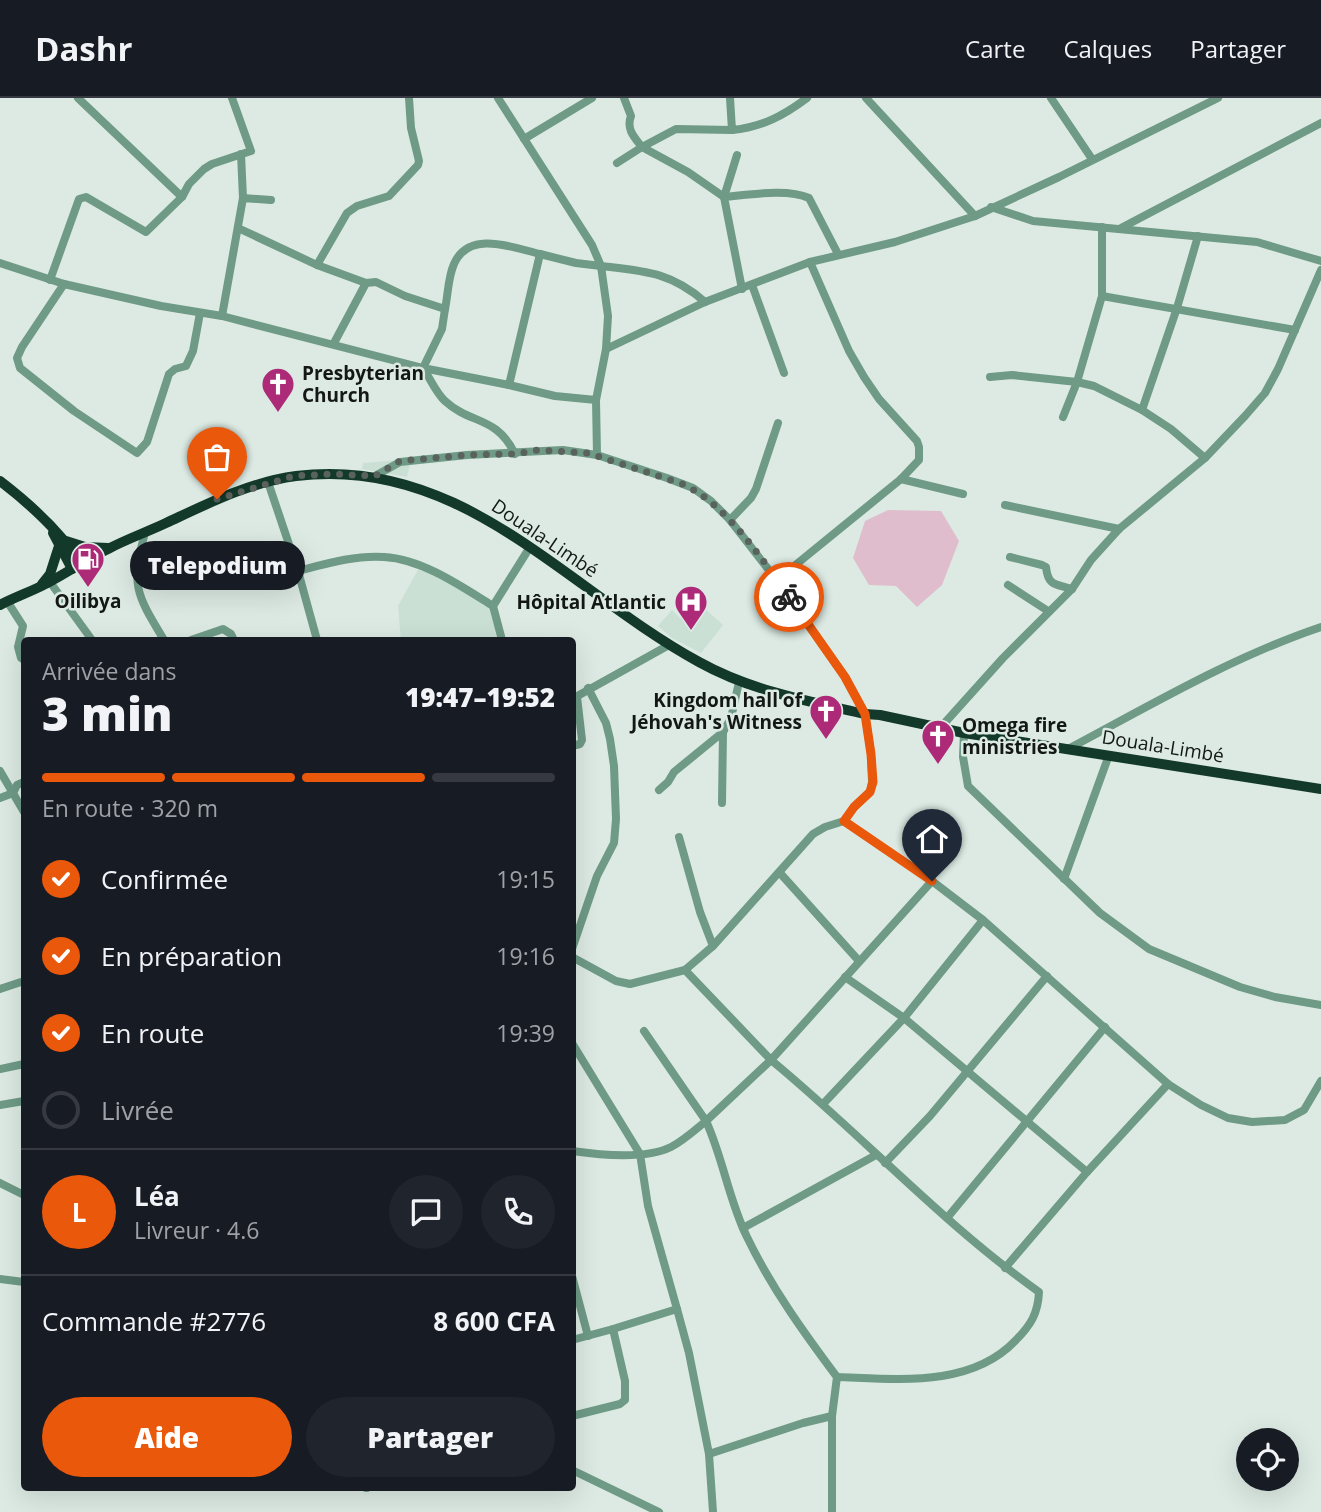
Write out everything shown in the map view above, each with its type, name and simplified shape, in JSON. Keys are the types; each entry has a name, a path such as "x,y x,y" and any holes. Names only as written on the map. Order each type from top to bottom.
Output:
{"highway":[{"name":"Douala-Limbé","path":"4,603 50,582 109,548 217,499 294,476 375,476 422,489 470,510 530,547 669,645 739,682 865,714 964,733 1321,789"},
{"path":"0,481 51,527 77,566"},
{"path":"62,543 109,548"},
{"path":"39,587 50,575 62,543"}],"street":[{"path":"78,98 181,197"},
{"path":"50,280 79,199 86,197 146,232 204,169 251,151 232,98"},
{"path":"317,265 347,213 357,206 389,196 418,165 409,98"},
{"path":"498,98 592,245 601,266 608,316 606,349 596,400 597,455"},
{"path":"524,139 592,98"},
{"path":"624,98 631,116 629,128 642,147 688,172 724,197 801,194 809,198 838,254"},
{"path":"730,98 732,130"},
{"path":"617,163 676,129 750,128 770,122 807,98"},
{"path":"866,98 975,216"},
{"path":"1051,98 1092,159"},
{"path":"606,349 705,302 810,262 895,242 975,216 1217,98"},
{"path":"1121,228 1321,123"},
{"path":"222,316 243,198 241,154"},
{"path":"737,155 724,197 742,289"},
{"path":"243,198 271,200"},
{"path":"991,207 1033,221 1257,242 1321,261"},
{"path":"237,228 317,265 366,283 376,282 405,296 445,309"},
{"path":"1063,417 1077,382 1102,296 1102,228"},
{"path":"1142,410 1177,309 1198,236"},
{"path":"424,368 442,329 454,264 468,249 480,243 491,243 576,263 658,274 690,289 705,302"},
{"path":"509,385 540,254"},
{"path":"777,580 901,479 919,460 919,447 864,377 849,351 810,262"},
{"path":"0,263 64,284 222,316 424,368 555,396 596,400"},
{"path":"941,727 1048,611 1072,589 1091,560 1119,529 1205,458 1265,393 1321,270"},
{"path":"334,344 366,283"},
{"path":"64,284 22,347 18,363 20,368 74,411 137,453 147,442 169,374 186,366 193,351 200,313"},
{"path":"752,285 784,373"},
{"path":"1102,296 1295,330"},
{"path":"424,368 444,400 494,426 509,442 515,454"},
{"path":"990,377 1012,375 1077,382 1106,391 1171,429 1205,458"},
{"path":"730,520 756,489 778,423"},
{"path":"375,476 400,461 563,450 597,455 693,488 730,520 777,580 827,650 865,714 873,782 870,792 844,821 813,834 713,946 685,970 630,984 617,981 576,959"},
{"path":"901,479 963,495"},
{"path":"268,482 298,571 316,637"},
{"path":"1005,505 1119,529"},
{"path":"145,533 136,568 138,593 162,637"},
{"path":"493,606 530,547"},
{"path":"298,571 354,559 386,557 404,560 460,586 493,606 501,637"},
{"path":"1010,557 1046,567 1047,578 1051,582 1072,589"},
{"path":"50,582 90,637"},
{"path":"1008,584 1048,611"},
{"path":"4,603 23,626 18,647 21,657"},
{"path":"1068,749 1217,670 1277,642 1321,627"},
{"path":"200,637 223,629 232,637"},
{"path":"576,697 588,688 669,645"},
{"path":"659,790 674,772 723,732 731,719 739,682"},
{"path":"576,937 597,876 614,842 616,819 610,738 606,723 588,688"},
{"path":"576,704 582,740 576,745"},
{"path":"722,803 723,732"},
{"path":"964,733 963,757 968,786 1100,913 1149,950 1240,987 1275,997 1321,1005"},
{"path":"1064,879 1109,755"},
{"path":"0,771 21,807"},
{"path":"0,798 13,793 21,783"},
{"path":"844,821 932,881 983,920 1168,1084 1201,1105 1228,1118 1252,1122 1285,1120 1304,1110 1321,1081"},
{"path":"680,836 697,903 713,946"},
{"path":"780,873 859,961"},
{"path":"576,1152 612,1156 640,1154 671,1147 706,1121 771,1060 932,881"},
{"path":"824,1103 904,1018 983,920"},
{"path":"685,970 771,1060 824,1103 876,1155 947,1218 1005,1268 1038,1292 1038,1307 1034,1318 1004,1353 989,1362 957,1374 898,1379 836,1377"},
{"path":"885,1163 930,1116 1047,976"},
{"path":"845,977 904,1018 1087,1172"},
{"path":"0,989 21,982"},
{"path":"947,1218 1105,1027"},
{"path":"644,1031 706,1121 718,1148 743,1228 791,1314 836,1377 832,1416 832,1512"},
{"path":"576,1050 640,1154 648,1206 689,1353 709,1454 713,1512"},
{"path":"0,1069 21,1065"},
{"path":"1005,1268 1087,1172 1168,1084"},
{"path":"0,1105 21,1102"},
{"path":"743,1228 876,1155"},
{"path":"0,1182 21,1193"},
{"path":"0,1279 21,1282"},
{"path":"576,1291 588,1336"},
{"path":"576,1339 677,1309"},
{"path":"576,1415 625,1401 625,1381 612,1329"},
{"path":"709,1454 832,1416"},
{"path":"576,1472 659,1512"}],"shaded area":[{"path":"411,459 407,477 362,469 363,463"},
{"path":"888,510 941,511 959,541 942,585 917,607 896,586 869,585 853,558 865,521"},
{"path":"419,568 492,605 501,637 401,637 398,606"},
{"name":"Hôpital Atlantic","path":"691,607 699,610 703,607 723,625 701,653 672,638 658,626 672,610 680,618"}],"way so far":[{"path":"217,499 294,476 375,476 400,461 515,454 538,450 588,453 693,488 730,520 789,597"}],"place":[{"name":"Presbyterian Church","path":"278,414"},
{"name":"Telepodium","path":"217,499"},
{"name":"Oilibya","path":"88,589"},
{"name":"Hôpital Atlantic","path":"691,632"},
{"name":"Kingdom hall of Jéhovah's Witness","path":"826,741"},
{"name":"Omega fire ministries","path":"938,766"}],"route":[{"path":"789,597 845,677 865,714 873,782 870,792 844,821 932,881"}]}
